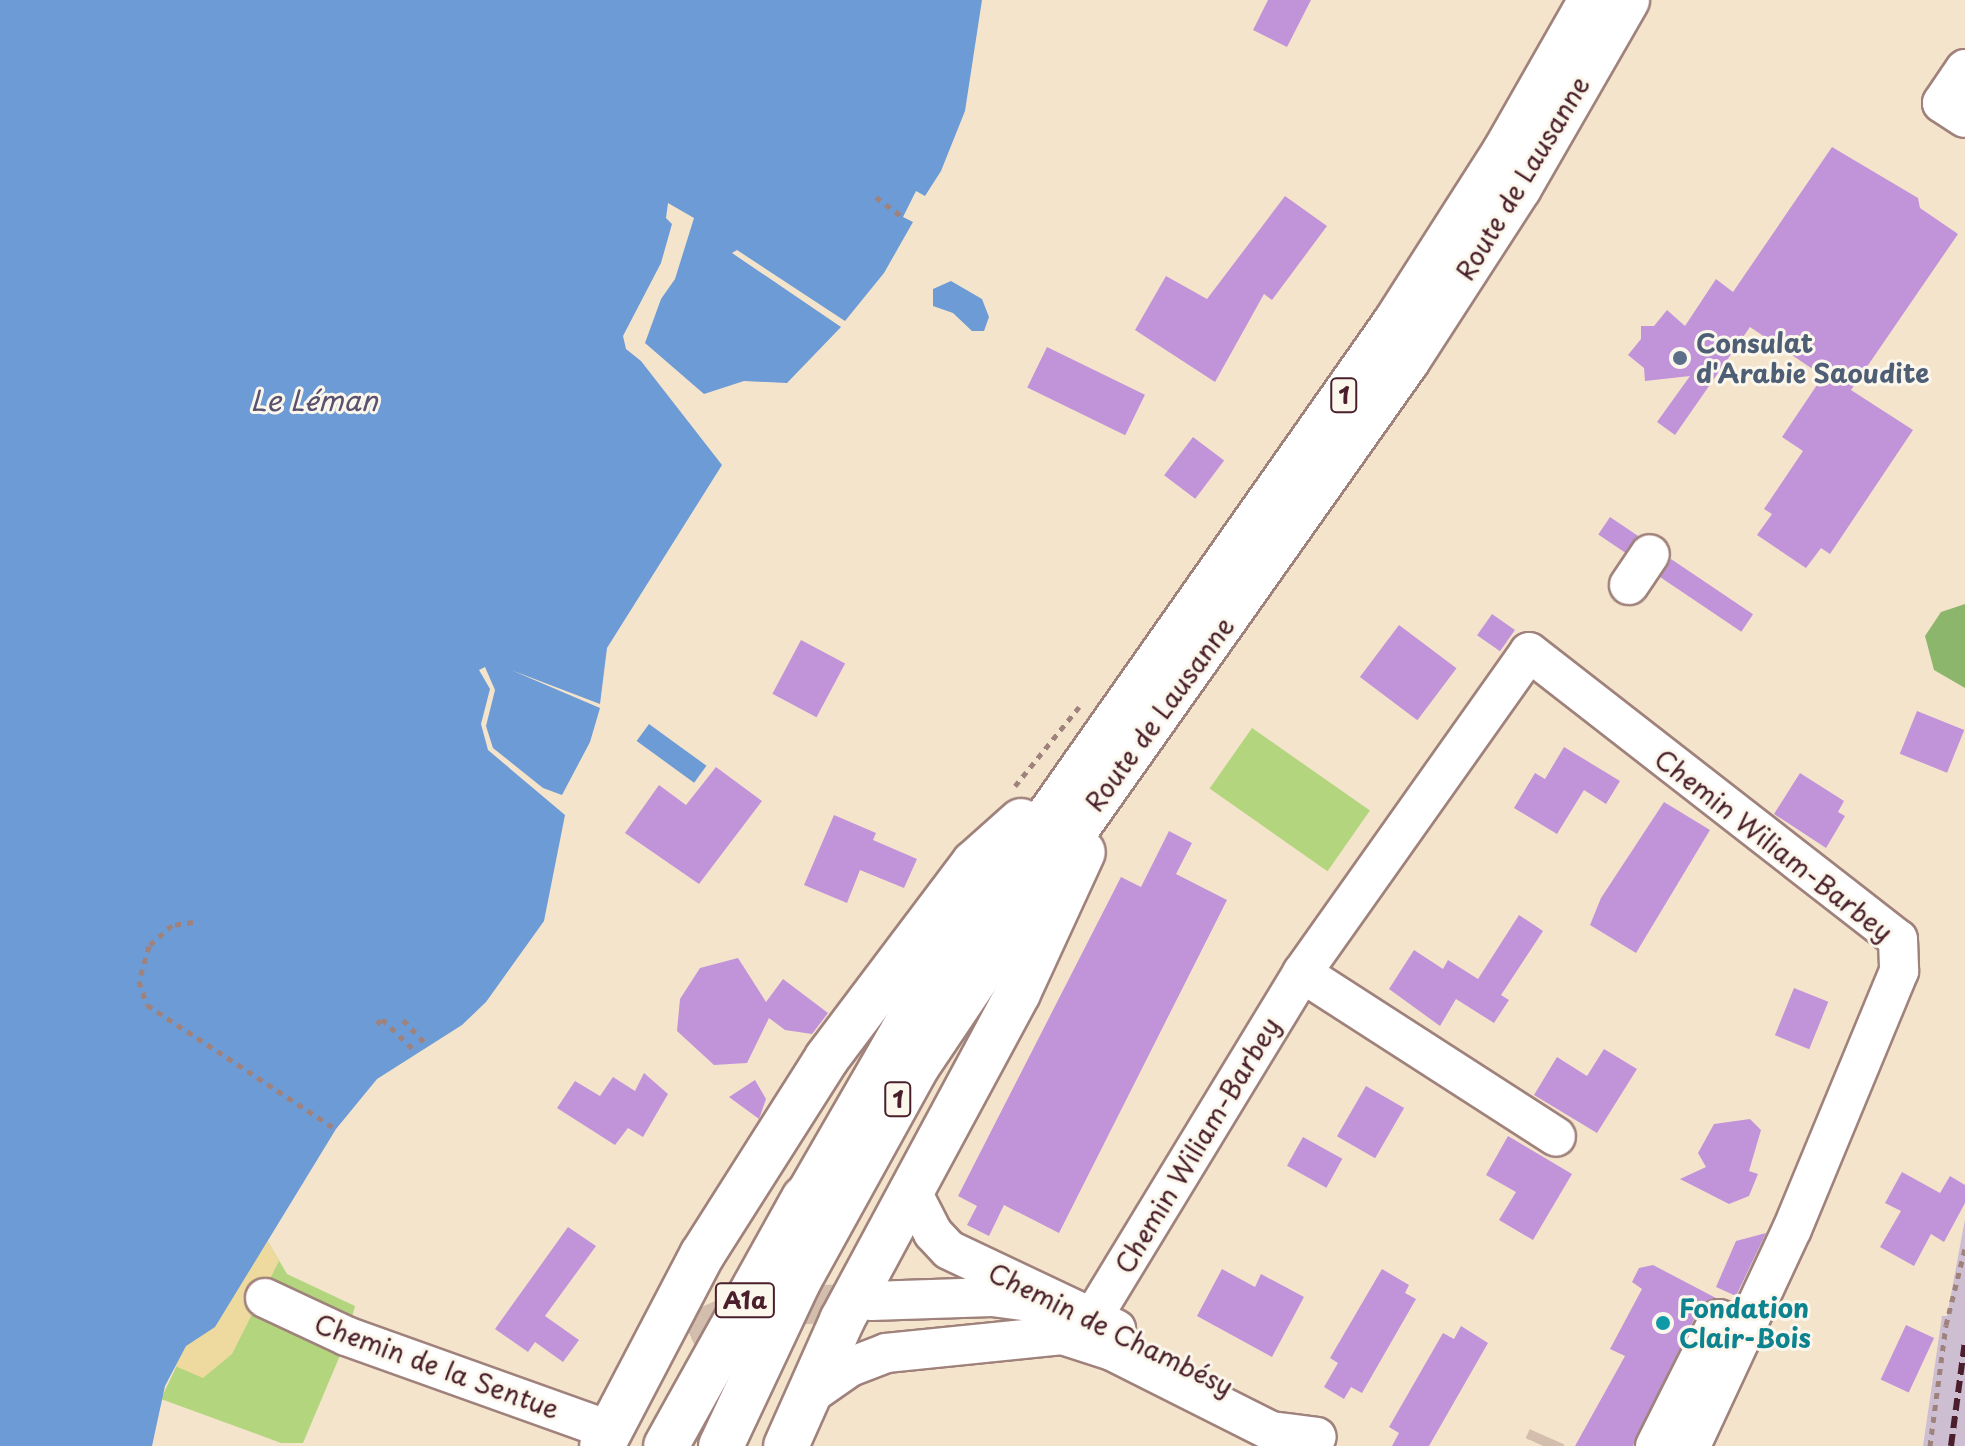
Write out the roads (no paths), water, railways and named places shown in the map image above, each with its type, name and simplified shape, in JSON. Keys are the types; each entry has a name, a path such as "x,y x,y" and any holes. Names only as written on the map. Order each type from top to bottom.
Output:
{"main road":[{"name":"Route de Lausanne","path":"804,1198 928,988 1074,775 1395,323 1505,151 1591,0"},
{"name":"Route de Lausanne","path":"721,1446 805,1268 916,1068 1036,887 1116,777 1467,271 1627,0"},
{"path":"611,1441 715,1232 827,1058 974,863 1074,775"},
{"path":"786,1446 807,1397 911,1190 1024,981 1116,777"},
{"name":"A1a","path":"687,1425 804,1198"},
{"path":"666,1446 687,1425"}],"street":[{"path":"1965,69 1942,103 1965,118"},
{"path":"1629,585 1650,554"},
{"name":"Chemin Wiliam-Barbey","path":"1084,1313 1302,973 1529,652 1898,939 1899,971 1745,1331 1691,1446"},
{"path":"1302,973 1556,1137"},
{"name":"Chemin de Chambésy","path":"911,1190 933,1233 949,1250 1084,1313 1280,1412 1326,1441"},
{"path":"871,1301 992,1297 1084,1313"},
{"name":"Chemin de la Sentue","path":"265,1298 346,1336 611,1441"},
{"path":"1655,1446 1719,1319 1745,1331"},
{"path":"611,1441 689,1333"},
{"path":"807,1397 850,1367 886,1353 1062,1335 1112,1351 1271,1431 1326,1441"}],"water":[{"name":"Le Léman","path":"0,0 982,0 965,111 941,171 925,196 916,191 903,217 913,222 884,273 845,321 737,250 732,253 841,327 787,383 744,381 704,394 645,343 661,299 675,279 694,218 668,203 666,218 672,224 661,263 623,336 626,349 641,361 722,465 607,648 600,704 511,670 600,708 590,742 562,795 543,788 493,748 486,726 495,690 485,667 479,670 490,689 481,724 488,750 565,815 544,921 486,1002 462,1025 377,1079 336,1129 215,1327 186,1346 165,1386 152,1446 0,1446"},
{"path":"951,281 982,299 989,317 984,331 972,331 953,313 933,306 933,289"},
{"path":"649,724 706,766 694,783 637,741"}],"tunnel":[{"path":"689,1333 745,1309 871,1301"},
{"path":"1543,1446 1547,1437"}],"railway":[{"path":"1951,1446 1965,1341"}],"place":[{"name":"Consulat d'Arabie Saoudite","path":"1680,358"},
{"name":"Fondation Clair-Bois","path":"1663,1323"}]}
